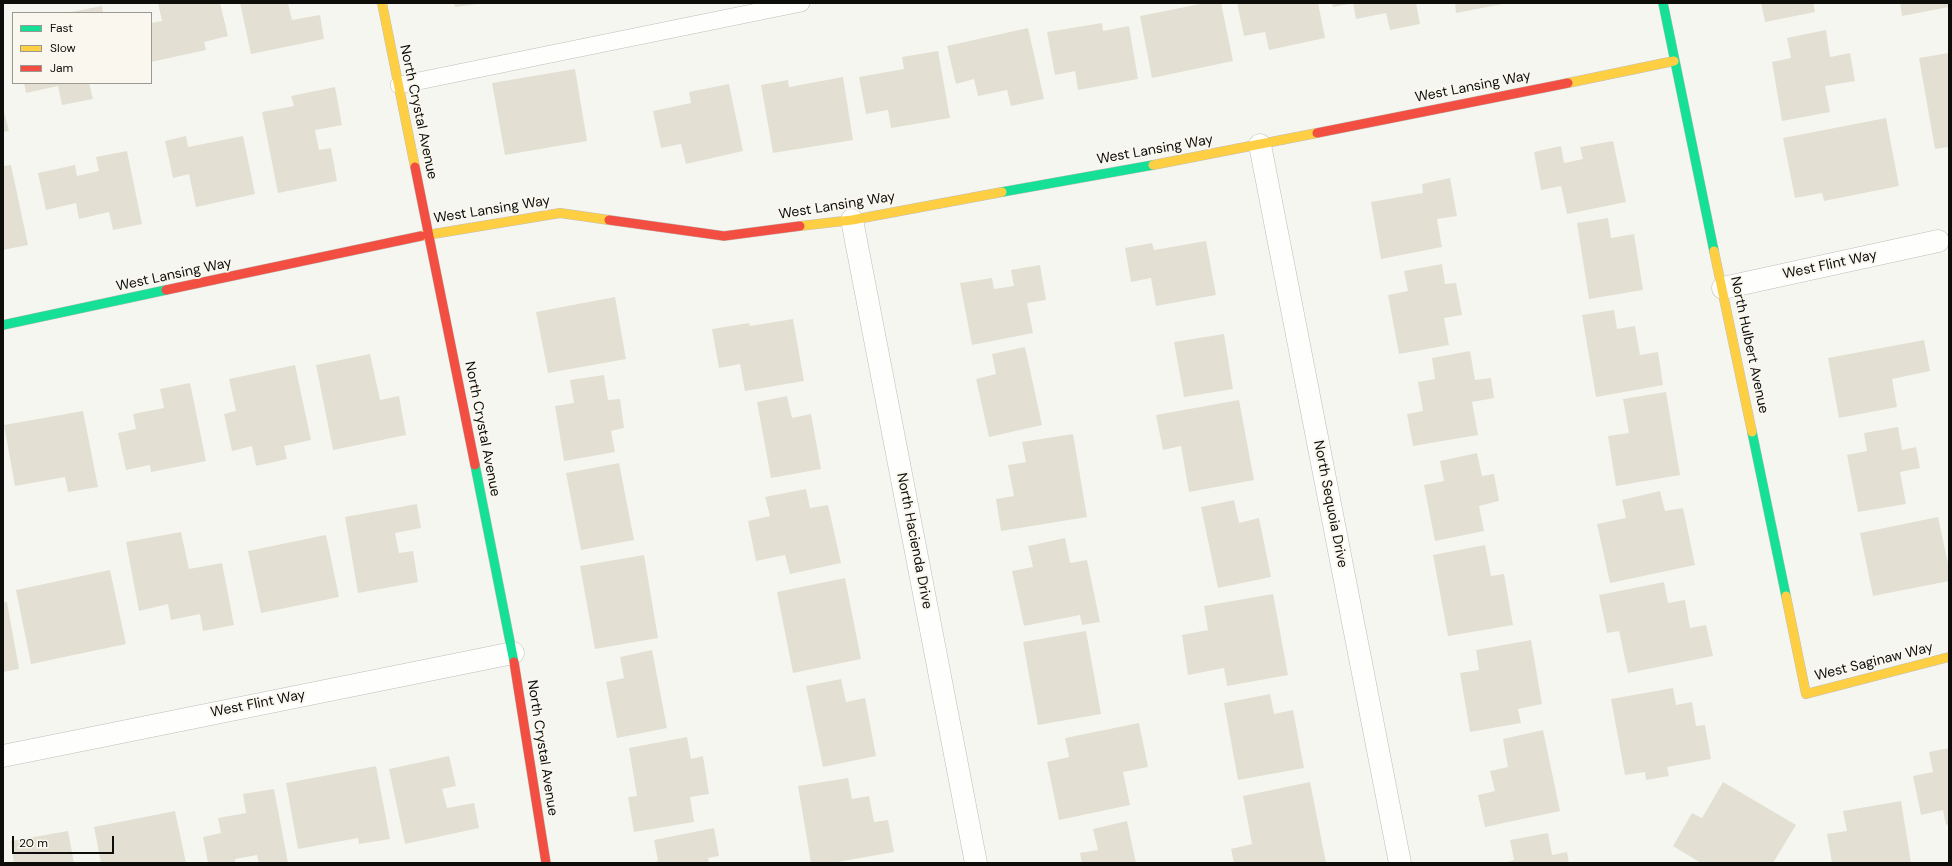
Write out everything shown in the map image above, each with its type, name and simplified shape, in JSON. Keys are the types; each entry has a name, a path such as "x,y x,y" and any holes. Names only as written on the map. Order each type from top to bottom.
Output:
{"street":[{"name":"North Crystal Avenue","path":"382,3 513,653 546,863"},
{"name":"North Hulbert Avenue","path":"1663,3 1806,694"},
{"name":"West Lansing Way","path":"3,325 429,234 560,213 724,236 852,220 1260,145 1674,61"},
{"name":"North Sequoia Drive","path":"1260,145 1400,863"},
{"name":"North Hacienda Drive","path":"852,220 976,863"},
{"name":"West Flint Way","path":"1723,288 1938,242"},
{"name":"West Flint Way","path":"3,756 513,653"},
{"name":"West Saginaw Way","path":"1806,694 1949,657"}],"lane":[{"path":"399,85 801,3"}],"building":[{"path":"158,3 220,3 228,36 204,42 206,50 152,62 152,23 162,21"},
{"path":"240,3 288,3 292,20 320,15 324,39 251,54"},
{"path":"454,3 477,3 477,4 455,7"},
{"path":"1205,3 1221,3 1233,61 1152,78 1140,16"},
{"path":"1237,3 1318,3 1325,38 1269,50 1265,32 1244,36"},
{"path":"1332,3 1349,3 1349,4 1333,7"},
{"path":"1353,3 1416,3 1420,24 1390,30 1386,13 1356,19"},
{"path":"1455,3 1503,3 1503,4 1456,13"},
{"path":"1761,3 1813,3 1815,12 1765,22"},
{"path":"1900,3 1949,3 1949,7 1902,16"},
{"path":"102,6 103,12 71,12"},
{"path":"1102,23 1103,31 1129,26 1138,79 1078,90 1075,71 1055,75 1047,32"},
{"path":"1028,28 1044,99 1011,106 1007,90 978,96 974,79 956,84 947,46"},
{"path":"1826,30 1830,57 1850,53 1855,81 1825,86 1830,112 1782,121 1772,62 1791,58 1787,38"},
{"path":"938,51 950,118 891,128 888,110 866,114 859,77 904,69 902,57"},
{"path":"1949,53 1949,147 1935,149 1919,58"},
{"path":"575,69 587,141 505,155 492,83"},
{"path":"843,77 853,140 773,153 761,85 788,80 789,87"},
{"path":"24,84 89,84 93,99 62,105 58,86 26,93"},
{"path":"729,84 743,151 686,164 681,144 661,148 653,111 691,103 689,92"},
{"path":"335,87 342,125 315,130 319,150 331,148 337,181 278,193 262,112 294,106 291,96"},
{"path":"3,108 9,131 3,132"},
{"path":"1886,118 1899,186 1824,201 1822,193 1795,198 1783,138"},
{"path":"186,136 188,147 243,136 255,194 196,207 189,174 173,178 165,141"},
{"path":"1613,141 1626,202 1567,214 1561,186 1541,190 1534,152 1561,146 1564,163 1583,159 1580,147"},
{"path":"127,151 142,224 113,230 109,212 79,219 76,203 46,210 38,173 75,165 77,176 99,171 96,157"},
{"path":"11,165 28,245 3,250 3,166"},
{"path":"1450,178 1457,216 1437,219 1442,247 1381,259 1371,202 1423,193 1422,184"},
{"path":"1608,218 1611,238 1634,234 1643,290 1589,299 1577,223"},
{"path":"1206,241 1216,295 1156,306 1151,278 1131,282 1125,248 1152,243 1154,250"},
{"path":"1442,264 1445,284 1456,283 1462,315 1444,318 1449,345 1399,354 1388,295 1408,291 1404,271"},
{"path":"1040,265 1046,300 1027,303 1033,333 972,345 960,283 992,278 994,289 1014,286 1011,270"},
{"path":"615,297 626,359 548,373 536,312"},
{"path":"1614,310 1617,329 1635,326 1640,355 1658,352 1663,385 1596,397 1582,315"},
{"path":"793,319 804,381 745,391 740,364 719,368 712,329 749,323 750,326"},
{"path":"1224,334 1233,389 1184,397 1174,342"},
{"path":"1924,340 1930,371 1892,379 1897,407 1839,418 1828,358"},
{"path":"1025,347 1042,425 989,437 976,379 996,374 992,354"},
{"path":"1470,351 1475,380 1491,378 1494,398 1472,402 1478,435 1413,446 1407,414 1423,411 1418,382 1435,379 1432,358"},
{"path":"370,354 380,400 399,396 406,435 333,450 316,365"},
{"path":"295,365 311,440 284,446 287,459 256,466 252,446 232,451 224,414 236,411 229,379"},
{"path":"604,375 608,400 620,399 624,428 611,431 615,452 564,461 555,406 574,403 570,380"},
{"path":"190,383 206,461 151,472 150,465 126,470 118,433 136,429 133,414 164,408 160,389"},
{"path":"1666,392 1680,475 1616,486 1608,436 1629,433 1623,399"},
{"path":"787,396 792,418 811,414 821,469 771,478 757,402"},
{"path":"1239,400 1254,480 1189,492 1181,446 1163,450 1156,415"},
{"path":"83,411 98,487 68,492 65,477 15,486 4,425"},
{"path":"1898,427 1902,450 1916,447 1920,468 1900,472 1906,504 1858,512 1847,455 1867,451 1864,433"},
{"path":"1073,434 1087,517 1001,531 996,499 1014,496 1008,465 1026,462 1022,442"},
{"path":"1477,453 1482,476 1494,474 1499,501 1479,506 1484,531 1435,541 1424,485 1444,481 1440,461"},
{"path":"619,463 634,540 581,550 566,473"},
{"path":"806,489 810,508 828,505 841,563 790,574 785,555 756,561 748,521 770,516 765,497"},
{"path":"1660,491 1665,511 1683,508 1695,565 1610,583 1597,524 1626,518 1622,500"},
{"path":"1234,500 1239,523 1259,518 1271,577 1218,588 1201,507"},
{"path":"417,504 421,528 395,533 399,553 413,551 418,582 358,593 345,517"},
{"path":"1938,517 1949,568 1949,581 1873,596 1860,533"},
{"path":"181,532 189,569 222,563 234,625 203,631 200,614 171,620 168,604 139,611 126,542"},
{"path":"326,535 339,597 261,613 248,551"},
{"path":"1065,538 1070,563 1087,560 1100,622 1082,625 1080,615 1024,626 1012,571 1033,567 1028,546"},
{"path":"1485,545 1491,576 1504,574 1513,625 1448,636 1433,555"},
{"path":"644,555 658,638 595,649 580,566"},
{"path":"110,570 126,644 31,664 16,590"},
{"path":"845,578 861,659 793,673 777,592"},
{"path":"1664,582 1668,603 1685,600 1690,628 1706,625 1713,656 1628,673 1619,631 1607,633 1599,595"},
{"path":"1273,594 1288,675 1227,686 1224,668 1188,675 1182,635 1208,630 1204,606"},
{"path":"3,602 7,602 19,669 3,672"},
{"path":"1086,631 1101,714 1038,725 1023,642"},
{"path":"1531,640 1542,704 1518,709 1521,723 1470,732 1460,673 1479,670 1476,650"},
{"path":"652,650 667,728 617,738 606,682 624,678 620,657"},
{"path":"841,679 846,702 865,698 876,756 823,767 806,686"},
{"path":"1673,688 1676,705 1692,702 1696,726 1705,725 1711,759 1667,767 1669,776 1646,780 1645,772 1625,775 1611,699"},
{"path":"1270,694 1274,714 1293,710 1304,768 1238,780 1224,703"},
{"path":"1139,723 1148,767 1123,772 1130,805 1059,820 1047,762 1069,757 1065,738"},
{"path":"1543,730 1560,811 1485,827 1478,795 1495,791 1490,771 1508,767 1503,739"},
{"path":"687,737 691,759 703,756 709,794 690,797 694,822 634,832 628,797 637,796 629,748"},
{"path":"1949,748 1949,824 1946,825 1943,810 1921,815 1913,776 1933,772 1929,752"},
{"path":"449,756 456,786 442,789 447,808 474,803 479,828 405,844 389,769"},
{"path":"376,766 390,839 359,844 358,838 298,849 286,783"},
{"path":"848,778 852,799 869,796 874,822 888,820 894,852 832,863 811,863 798,786"},
{"path":"1310,782 1326,863 1234,863 1231,849 1252,844 1243,796"},
{"path":"1723,782 1796,825 1773,863 1701,863 1673,846 1692,813 1702,818"},
{"path":"274,789 288,863 259,863 257,855 235,859 235,863 208,863 203,837 221,833 218,818 246,813 243,794"},
{"path":"1901,801 1911,863 1832,863 1827,834 1847,831 1843,811"},
{"path":"175,811 186,863 101,863 94,827"},
{"path":"1127,821 1136,863 1082,863 1080,853 1098,850 1093,829"},
{"path":"714,828 719,856 708,858 709,863 650,863 658,861 654,840"},
{"path":"68,831 74,863 14,863 11,841"},
{"path":"1548,833 1552,855 1567,852 1569,863 1504,863 1514,860 1510,840"}],"traffic: fast":[{"path":"1663,3 1714,251"},
{"path":"1002,192 1153,165"},
{"path":"3,325 166,290"},
{"path":"1752,432 1786,596"},
{"path":"475,465 514,662"}],"traffic: slow":[{"path":"382,3 415,167"},
{"path":"1568,83 1674,61"},
{"path":"1153,165 1317,133"},
{"path":"800,226 852,220 1002,192"},
{"path":"421,236 560,213 609,220"},
{"path":"1714,251 1752,432"},
{"path":"1786,596 1806,694 1949,657"}],"traffic: jam":[{"path":"1317,133 1568,83"},
{"path":"415,167 475,465"},
{"path":"609,220 724,236 800,226"},
{"path":"166,290 421,236"},
{"path":"514,662 546,863"}]}
